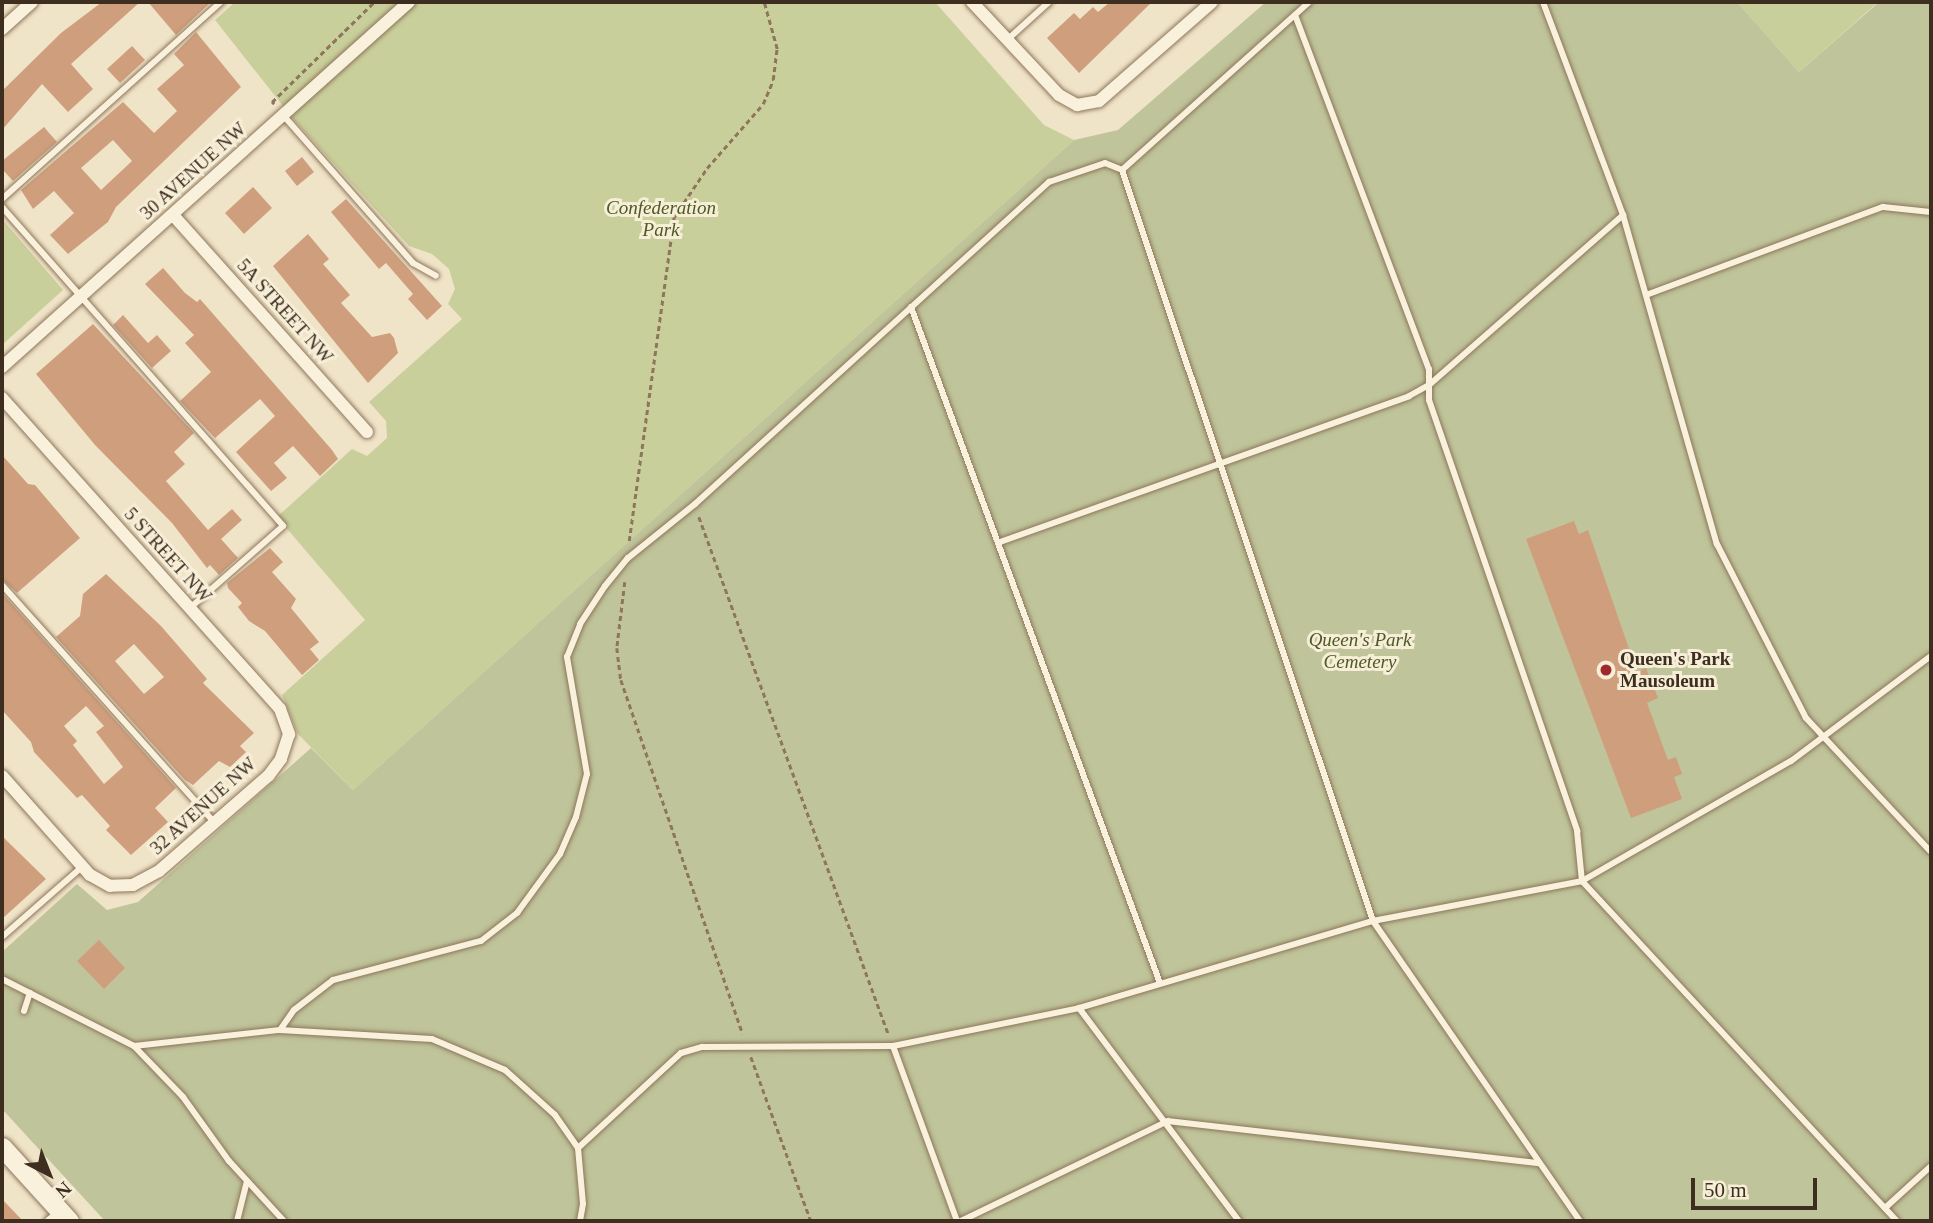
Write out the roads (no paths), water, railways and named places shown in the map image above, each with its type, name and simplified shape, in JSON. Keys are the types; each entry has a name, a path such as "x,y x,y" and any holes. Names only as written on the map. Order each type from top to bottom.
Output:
{"main road":[{"path":"2,1147 58,1218"}],"street":[{"path":"2,29 32,2"},
{"name":"30 AVENUE NW","path":"2,368 408,2"},
{"path":"972,2 1059,95 1077,105 1099,101 1212,2"},
{"name":"5A STREET NW","path":"173,215 367,432"},
{"name":"5 STREET NW","path":"2,398 280,709 288,722 288,745"},
{"name":"32 AVENUE NW","path":"83,866 110,886 133,885 159,871 268,776 288,745"},
{"path":"2,776 83,866"}],"lane":[{"path":"2,198 221,2"},
{"path":"1007,40 1049,2"},
{"path":"1122,170 1309,2"},
{"path":"1543,2 1623,215 1717,544 1806,719 1931,852"},
{"path":"1295,15 1429,369 1429,400 1577,831 1582,881 1897,1221"},
{"path":"283,115 413,262 436,276"},
{"path":"280,1030 294,1010 333,980 481,941 517,913 560,854 587,774 567,657 580,624 628,558 695,503 1049,182 1105,163 1122,170 1217,463 1373,921 1580,1221"},
{"path":"2,207 283,526 190,608"},
{"path":"1646,295 1883,207 1931,212"},
{"path":"1000,542 1429,385 1623,215"},
{"path":"911,307 1000,542 1160,983"},
{"path":"2,584 214,822"},
{"path":"578,1148 681,1053 702,1047 893,1046 1079,1008 1373,921 1582,881 1791,761 1931,656"},
{"path":"2,937 83,866"},
{"path":"2,979 134,1046 183,1097 247,1181 284,1221"},
{"path":"24,1011 30,993"},
{"path":"1079,1008 1168,1121 1239,1221"},
{"path":"134,1046 280,1030 432,1040 505,1070 555,1115 578,1148 583,1204 580,1221"},
{"path":"893,1046 959,1221 1168,1121 1539,1163"},
{"path":"1885,1208 1931,1166"},
{"path":"237,1221 247,1181"}],"place":[{"name":"Queen's Park Mausoleum","path":"1606,670"}],"park label":[{"name":"Confederation Park","path":"661,219"},
{"name":"Queen's Park Cemetery","path":"1360,651"}]}
